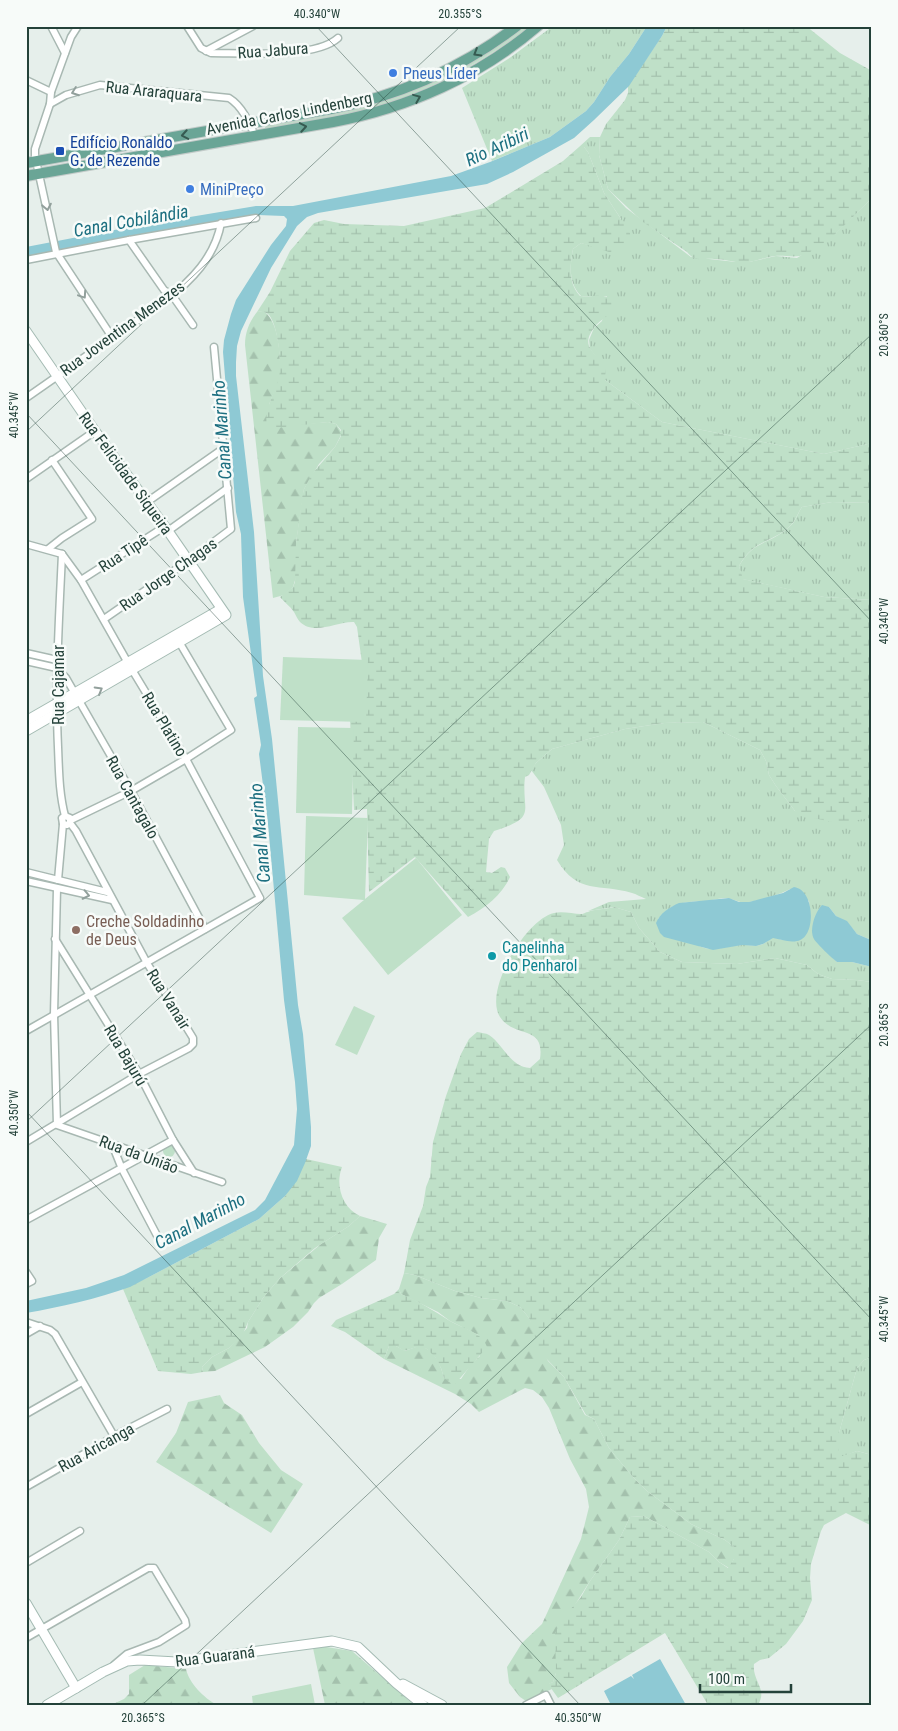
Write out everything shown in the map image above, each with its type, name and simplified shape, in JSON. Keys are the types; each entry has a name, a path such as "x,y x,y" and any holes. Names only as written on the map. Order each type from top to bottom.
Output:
{"main road":[{"name":"Avenida Carlos Lindenberg","path":"31,162 349,106 402,89 461,62 517,26"},
{"name":"Avenida Carlos Lindenberg","path":"26,176 352,118 416,98 451,83 484,65 534,27"}],"street":[{"path":"51,26 65,53"},
{"path":"78,26 71,37 51,92 50,104 31,162 40,174 56,253 112,337"},
{"path":"187,26 199,46 206,51 251,27"},
{"name":"Rua Jabura","path":"206,51 220,53 292,52 327,45 338,38"},
{"path":"26,80 51,92"},
{"name":"Rua Araraquara","path":"50,104 66,95 100,85 228,98 236,103 250,124 255,136"},
{"path":"26,260 256,218"},
{"name":"Rua Joventina Menezes","path":"26,398 187,283 206,259 218,238 221,223"},
{"path":"129,240 164,290 172,295 193,325"},
{"name":"Rua Felicidade Siqueira","path":"26,331 223,612 177,639"},
{"path":"214,346 228,488"},
{"path":"26,479 95,432"},
{"path":"147,502 224,448"},
{"path":"48,549 92,519 52,460"},
{"name":"Rua Tipê","path":"81,580 166,529 228,488"},
{"name":"Rua Jorge Chagas","path":"104,619 231,529 228,488"},
{"path":"26,544 62,554"},
{"name":"Rua Platino","path":"62,554 81,580 130,667 186,759 260,898 205,929"},
{"name":"Rua Cajamar","path":"58,880 67,821 60,796 56,714 62,554"},
{"path":"26,731 56,714 77,697 177,639 231,730 186,759 130,791 67,821"},
{"path":"26,653 57,660"},
{"path":"26,661 57,668"},
{"name":"Rua Cantagalo","path":"57,668 66,678 77,697 205,929"},
{"path":"26,721 57,704 77,697"},
{"name":"Rua Vanair","path":"67,821 76,831 147,963 193,1038 189,1048 140,1074"},
{"path":"26,872 108,892"},
{"path":"26,881 112,900"},
{"path":"57,889 54,1014 57,1125"},
{"path":"26,1031 205,929"},
{"name":"Rua Bajurú","path":"55,938 140,1074 173,1140 194,1174"},
{"path":"26,1142 140,1074"},
{"name":"Rua da União","path":"57,1125 194,1174 222,1182"},
{"path":"26,1220 173,1140"},
{"path":"112,1144 122,1169 162,1245"},
{"path":"26,1272 29,1282"},
{"path":"26,1322 50,1330 55,1334 114,1436"},
{"path":"26,1334 40,1326"},
{"path":"26,1414 82,1382"},
{"name":"Rua Aricanga","path":"26,1487 114,1436 167,1409"},
{"path":"26,1563 80,1531"},
{"path":"26,1638 152,1567 156,1569 186,1622 186,1626 159,1642 127,1654 114,1666"},
{"path":"26,1603 76,1688"},
{"name":"Rua Guaraná","path":"47,1705 114,1666 134,1660 177,1662 332,1641 358,1647 409,1695 423,1705"},
{"name":"Rua Guaraná","path":"384,1671 442,1705"},
{"path":"526,1705 546,1695 551,1705"}],"green space":[{"path":"553,26 647,26 629,54 586,111 550,137 492,161 462,88 511,57"},
{"path":"667,26 806,26 840,53 872,71 872,198 816,249 800,256 775,256 745,262 696,259 643,222 608,189 599,155 600,137 606,124 625,100 628,86"},
{"path":"525,27 528,28 472,65 453,76 412,94 357,111 265,129 265,126 363,107 417,89 473,61"},
{"path":"590,137 600,137 599,155 608,189 626,208 691,257 736,262 749,262 776,256 797,258 836,233 872,198 872,443 824,454 662,422 605,380 597,358 590,349 589,340 594,328 602,321 607,296 581,296 574,285 571,274 573,249 581,243 593,246 621,219 604,193 588,152 584,147 579,147"},
{"path":"579,147 584,147 588,152 604,193 630,233 630,244 624,251 609,252 581,243 573,249 571,267 573,285 576,291 580,296 606,296 617,306 596,325 588,341 589,346 605,369 605,380 662,422 824,454 872,443 872,503 832,502 802,507 789,527 756,546 739,566 743,579 824,597 872,600 872,818 837,823 804,816 795,811 769,775 766,761 760,750 703,722 664,723 625,729 552,749 536,763 529,775 525,777 525,812 523,817 517,822 494,831 489,839 486,872 492,873 501,867 505,868 510,877 507,884 492,900 468,917 415,857 369,892 367,809 354,810 350,719 362,663 357,627 354,622 319,628 306,626 300,622 280,597 293,587 295,582 296,543 304,489 312,474 335,447 341,436 341,430 336,424 328,422 269,428 266,417 279,377 279,354 277,335 271,319 265,312 257,312 270,292 290,251 314,223 324,220 344,224 404,226 485,208 563,161"},
{"path":"263,311 273,322 278,340 280,359 280,375 269,405 304,424 328,422 336,424 342,433 335,447 319,464 304,489 296,543 296,577 293,587 284,595 273,598 245,345 248,328 252,320 257,312"},
{"path":"832,502 872,503 872,600 824,597 742,579 739,566 750,551 782,533 795,520 802,507"},
{"path":"283,657 368,660 366,722 280,720"},
{"path":"703,722 760,750 766,761 769,775 795,811 862,819 872,818 872,942 857,934 847,922 836,916 829,907 820,907 814,926 814,933 815,939 837,962 852,962 872,967 872,982 832,979 818,974 807,965 775,958 737,964 682,962 660,952 639,928 631,912 614,907 588,911 609,902 646,899 620,890 581,883 573,879 565,871 557,860 564,845 561,825 544,787 531,770 552,749 625,729 664,723","holes":["790,889 809,901 809,926 782,940 773,937 758,945 737,945 715,949 705,948 658,919 669,909 680,904 726,898 746,902 770,897"]},
{"path":"298,727 354,728 352,814 296,813"},
{"path":"306,816 368,818 365,899 416,858 462,915 388,975 342,918 364,900 304,895"},
{"path":"614,907 631,912 639,928 660,952 682,962 737,964 775,958 807,965 818,974 832,979 872,982 872,1357 864,1360 857,1368 839,1433 839,1457 857,1451 872,1455 872,1526 846,1513 824,1525 811,1564 812,1600 803,1621 786,1644 769,1658 754,1664 755,1676 761,1689 761,1699 758,1705 708,1705 665,1633 558,1698 548,1684 553,1682 556,1673 555,1633 563,1618 581,1597 619,1540 630,1517 644,1516 709,1552 728,1568 734,1559 734,1547 725,1540 691,1524 647,1491 632,1476 609,1448 594,1419 586,1415 564,1377 540,1352 529,1318 520,1307 507,1301 481,1298 455,1291 415,1275 404,1273 410,1240 423,1206 426,1187 430,1177 433,1142 446,1096 461,1054 469,1039 477,1032 488,1034 512,1060 523,1067 530,1068 540,1059 538,1041 528,1033 506,1024 500,1017 496,1005 497,991 502,974 510,958 531,928 543,918 554,913 582,914 593,910"},
{"path":"354,1006 375,1016 357,1055 335,1045"},
{"path":"167,1145 171,1145 175,1151 171,1157 167,1157 163,1153 163,1149"},
{"path":"306,1159 342,1167 339,1181 342,1195 349,1208 360,1216 349,1226 315,1248 279,1279 263,1298 243,1334 229,1348 212,1357 202,1367 203,1372 191,1374 158,1371 123,1289 259,1219 285,1196"},
{"path":"360,1216 387,1224 379,1238 376,1260 319,1298 293,1327 265,1347 215,1371 203,1372 202,1367 212,1357 229,1348 247,1328 248,1322 263,1298 279,1279 321,1244 349,1226"},
{"path":"404,1273 415,1275 455,1291 481,1298 507,1301 520,1307 529,1318 548,1361 564,1377 585,1415 594,1419 609,1448 632,1476 647,1491 691,1524 725,1540 734,1547 734,1559 729,1568 719,1562 709,1552 644,1516 630,1517 619,1540 573,1608 556,1673 553,1682 549,1684 552,1689 526,1701 520,1697 509,1683 507,1667 522,1643 542,1624 581,1539 589,1507 586,1489 570,1459 549,1408 542,1397 533,1390 525,1388 479,1412 471,1404 455,1394 384,1359 389,1346 396,1346 405,1351 422,1347 435,1357 441,1367 444,1378 461,1379 471,1364 480,1356 478,1335 450,1321 438,1312 401,1294 399,1289"},
{"path":"399,1289 401,1294 476,1334 487,1347 455,1384 444,1378 435,1357 427,1349 417,1347 404,1351 396,1346 389,1346 384,1359 345,1332 331,1326 336,1320 394,1294"},
{"path":"872,1357 872,1455 857,1451 839,1458 839,1433 857,1368 864,1360"},
{"path":"220,1395 224,1403 242,1415 259,1443 281,1470 303,1484 271,1533 156,1462 176,1433 188,1402"},
{"path":"320,1646 352,1651 414,1705 325,1705 313,1648"},
{"path":"145,1665 186,1669 190,1680 198,1690 217,1705 111,1705 124,1699 129,1694 129,1675"},
{"path":"311,1684 315,1705 253,1705 252,1696"}],"water":[{"path":"647,26 667,26 629,86 574,138 513,172 487,184 318,213 307,217 297,226 271,268 241,331 237,346 236,376 254,532 263,676 272,739 298,1005 303,1034 311,1146 297,1181 285,1196 259,1219 130,1287 78,1302 26,1313 26,1301 86,1288 124,1275 255,1210 265,1200 294,1145 297,1109 259,754 261,745 254,698 257,696 243,597 241,534 236,512 223,352 224,340 236,300 271,245 286,226 287,219 284,216 258,215 26,256 26,247 256,206 293,206 451,176 550,137 586,111 629,54"},
{"path":"794,887 801,890 806,896 811,914 808,932 797,941 773,938 756,946 742,945 713,950 664,937 656,923 660,916 679,903 729,898 739,902 749,902 783,893"},
{"path":"822,905 829,907 836,916 847,921 857,934 871,940 872,967 852,962 837,962 815,941 812,926 815,916"},
{"path":"660,1659 686,1705 611,1705 604,1691 631,1676 634,1679 632,1675"}],"place":[{"name":"Pneus Líder","path":"393,73"},
{"name":"Edifício Ronaldo G. de Rezende","path":"60,151"},
{"name":"MiniPreço","path":"190,189"},
{"name":"Creche Soldadinho de Deus","path":"76,930"},
{"name":"Capelinha do Penharol","path":"492,956"}],"water label":[{"name":"Rio Aribiri","path":"497,147"},
{"name":"Canal Cobilândia","path":"131,221"},
{"name":"Canal Marinho","path":"222,430"},
{"name":"Canal Marinho","path":"260,833"},
{"name":"Canal Marinho","path":"200,1221"}]}
